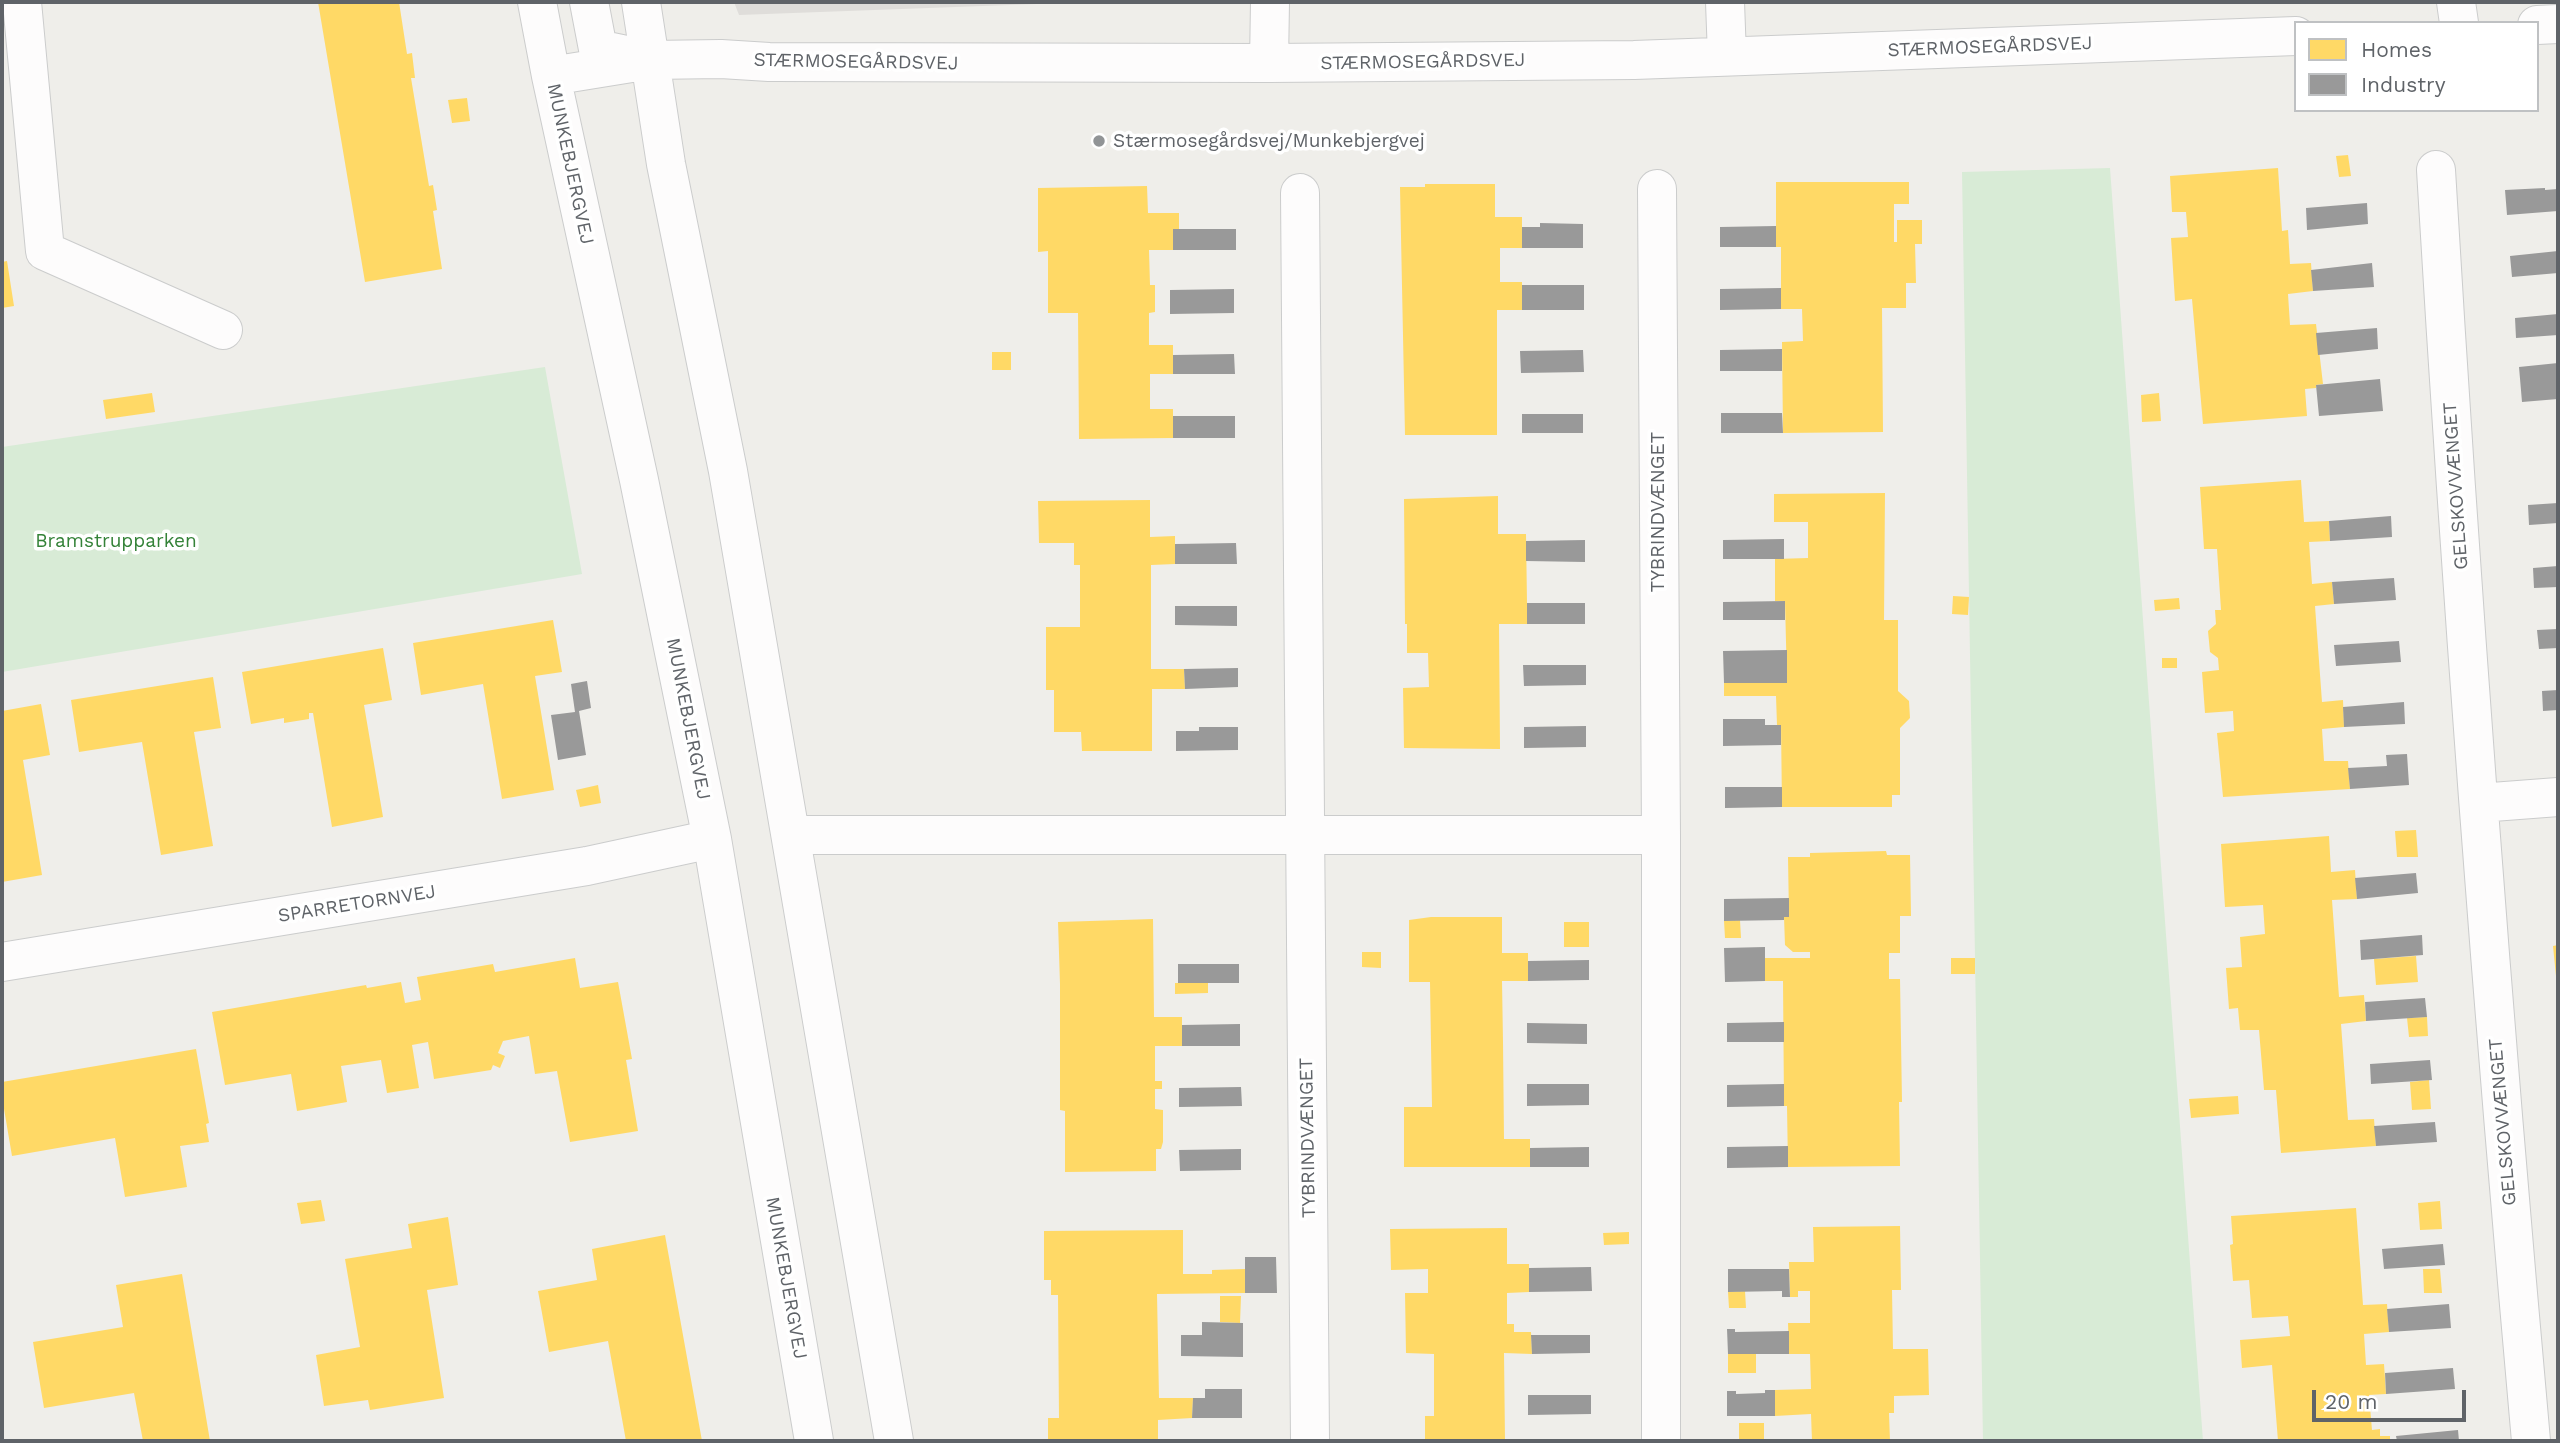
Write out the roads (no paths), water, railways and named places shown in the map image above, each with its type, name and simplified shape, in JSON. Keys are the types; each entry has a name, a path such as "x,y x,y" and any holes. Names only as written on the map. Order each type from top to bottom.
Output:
{"street":[{"path":"22,2 45,251 223,330"},
{"name":"MUNKEBJERGVEJ","path":"537,2 712,839 814,1441"},
{"path":"589,2 598,49 650,60"},
{"path":"641,2 669,177 728,471 894,1441"},
{"path":"1269,63 1270,2"},
{"path":"1725,2 1727,57"},
{"path":"2456,2 2459,21"},
{"path":"2539,25 2558,24"},
{"name":"STÆRMOSEGÅRDSVEJ","path":"551,76 650,60 1269,63 1634,60 2294,36"},
{"name":"GELSKOVVÆNGET","path":"2436,170 2452,435 2505,1156 2530,1441"},
{"name":"TYBRINDVÆNGET","path":"1657,189 1661,1441"},
{"name":"TYBRINDVÆNGET","path":"1300,193 1310,1441"},
{"path":"2479,803 2558,797"},
{"path":"790,835 1661,835"},
{"name":"SPARRETORNVEJ","path":"2,962 587,866 712,839"}],"place":[{"name":"Stærmosegårdsvej/Munkebjergvej","path":"1099,141"}],"park label":[{"name":"Bramstrupparken","path":"116,541"}]}
